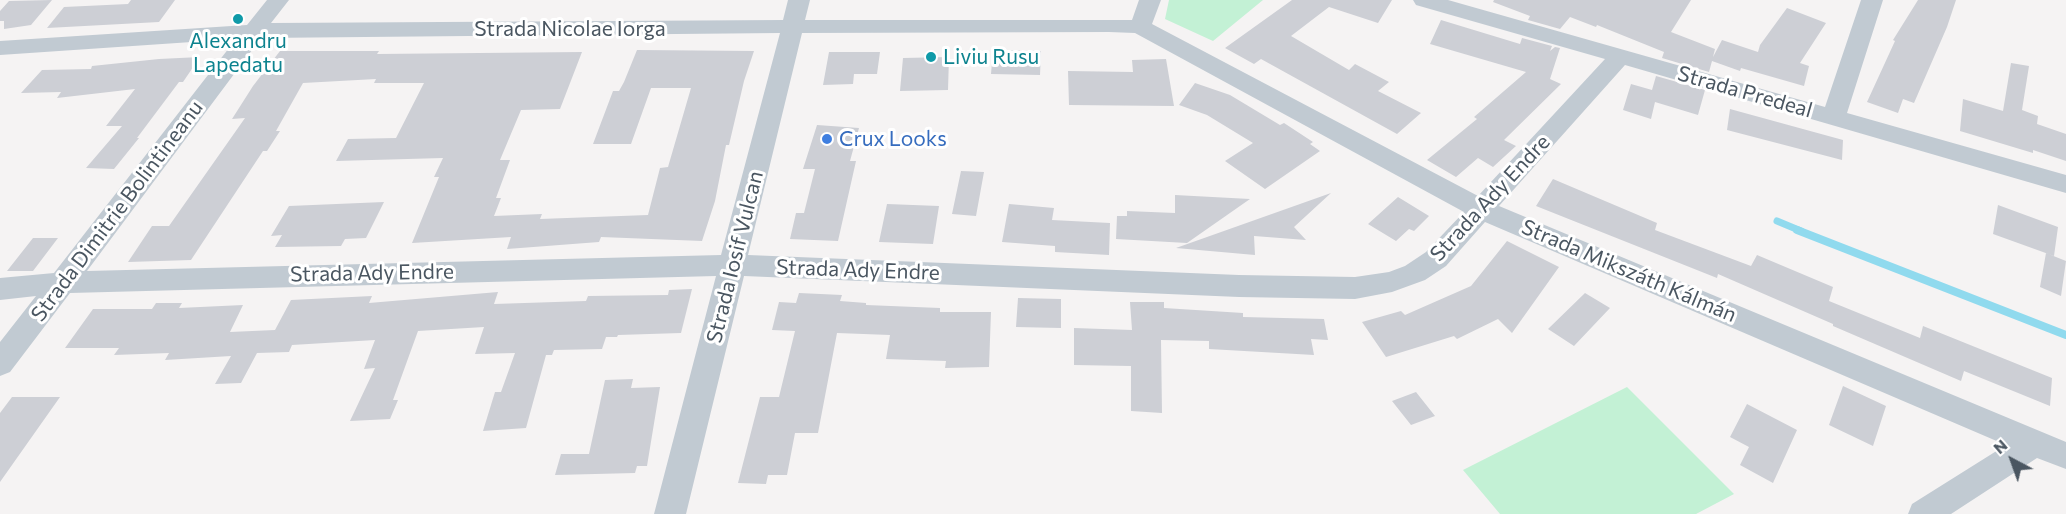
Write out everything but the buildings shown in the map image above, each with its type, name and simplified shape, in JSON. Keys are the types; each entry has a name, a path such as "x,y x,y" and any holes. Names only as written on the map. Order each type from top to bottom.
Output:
{"street":[{"name":"Strada Dimitrie Bolintineanu","path":"0,364 278,0"},
{"name":"Strada Iosif Vulcan","path":"670,514 734,265 798,0"},
{"path":"1140,27 1150,0"},
{"name":"Strada Predeal","path":"1425,0 2066,184"},
{"path":"1833,118 1872,0"},
{"name":"Strada Nicolae Iorga","path":"0,48 254,31 1140,27"},
{"name":"Strada Mikszáth Kálmán","path":"1140,27 1480,209 2066,456"},
{"name":"Strada Ady Endre","path":"0,288 63,282 734,265 1355,288 1392,282 1415,273 1437,259 1620,56"},
{"path":"1924,514 2034,443"}],"green space":[{"path":"1169,0 1263,0 1213,41 1165,19"},
{"path":"1627,387 1734,494 1696,514 1500,514 1463,470"}],"waterway":[{"path":"1777,221 1801,231"},
{"path":"1797,230 2066,335"}],"place":[{"name":"Alexandru Lapedatu","path":"238,19"},
{"name":"Liviu Rusu","path":"931,57"},
{"name":"Crux Looks","path":"827,139"}]}
